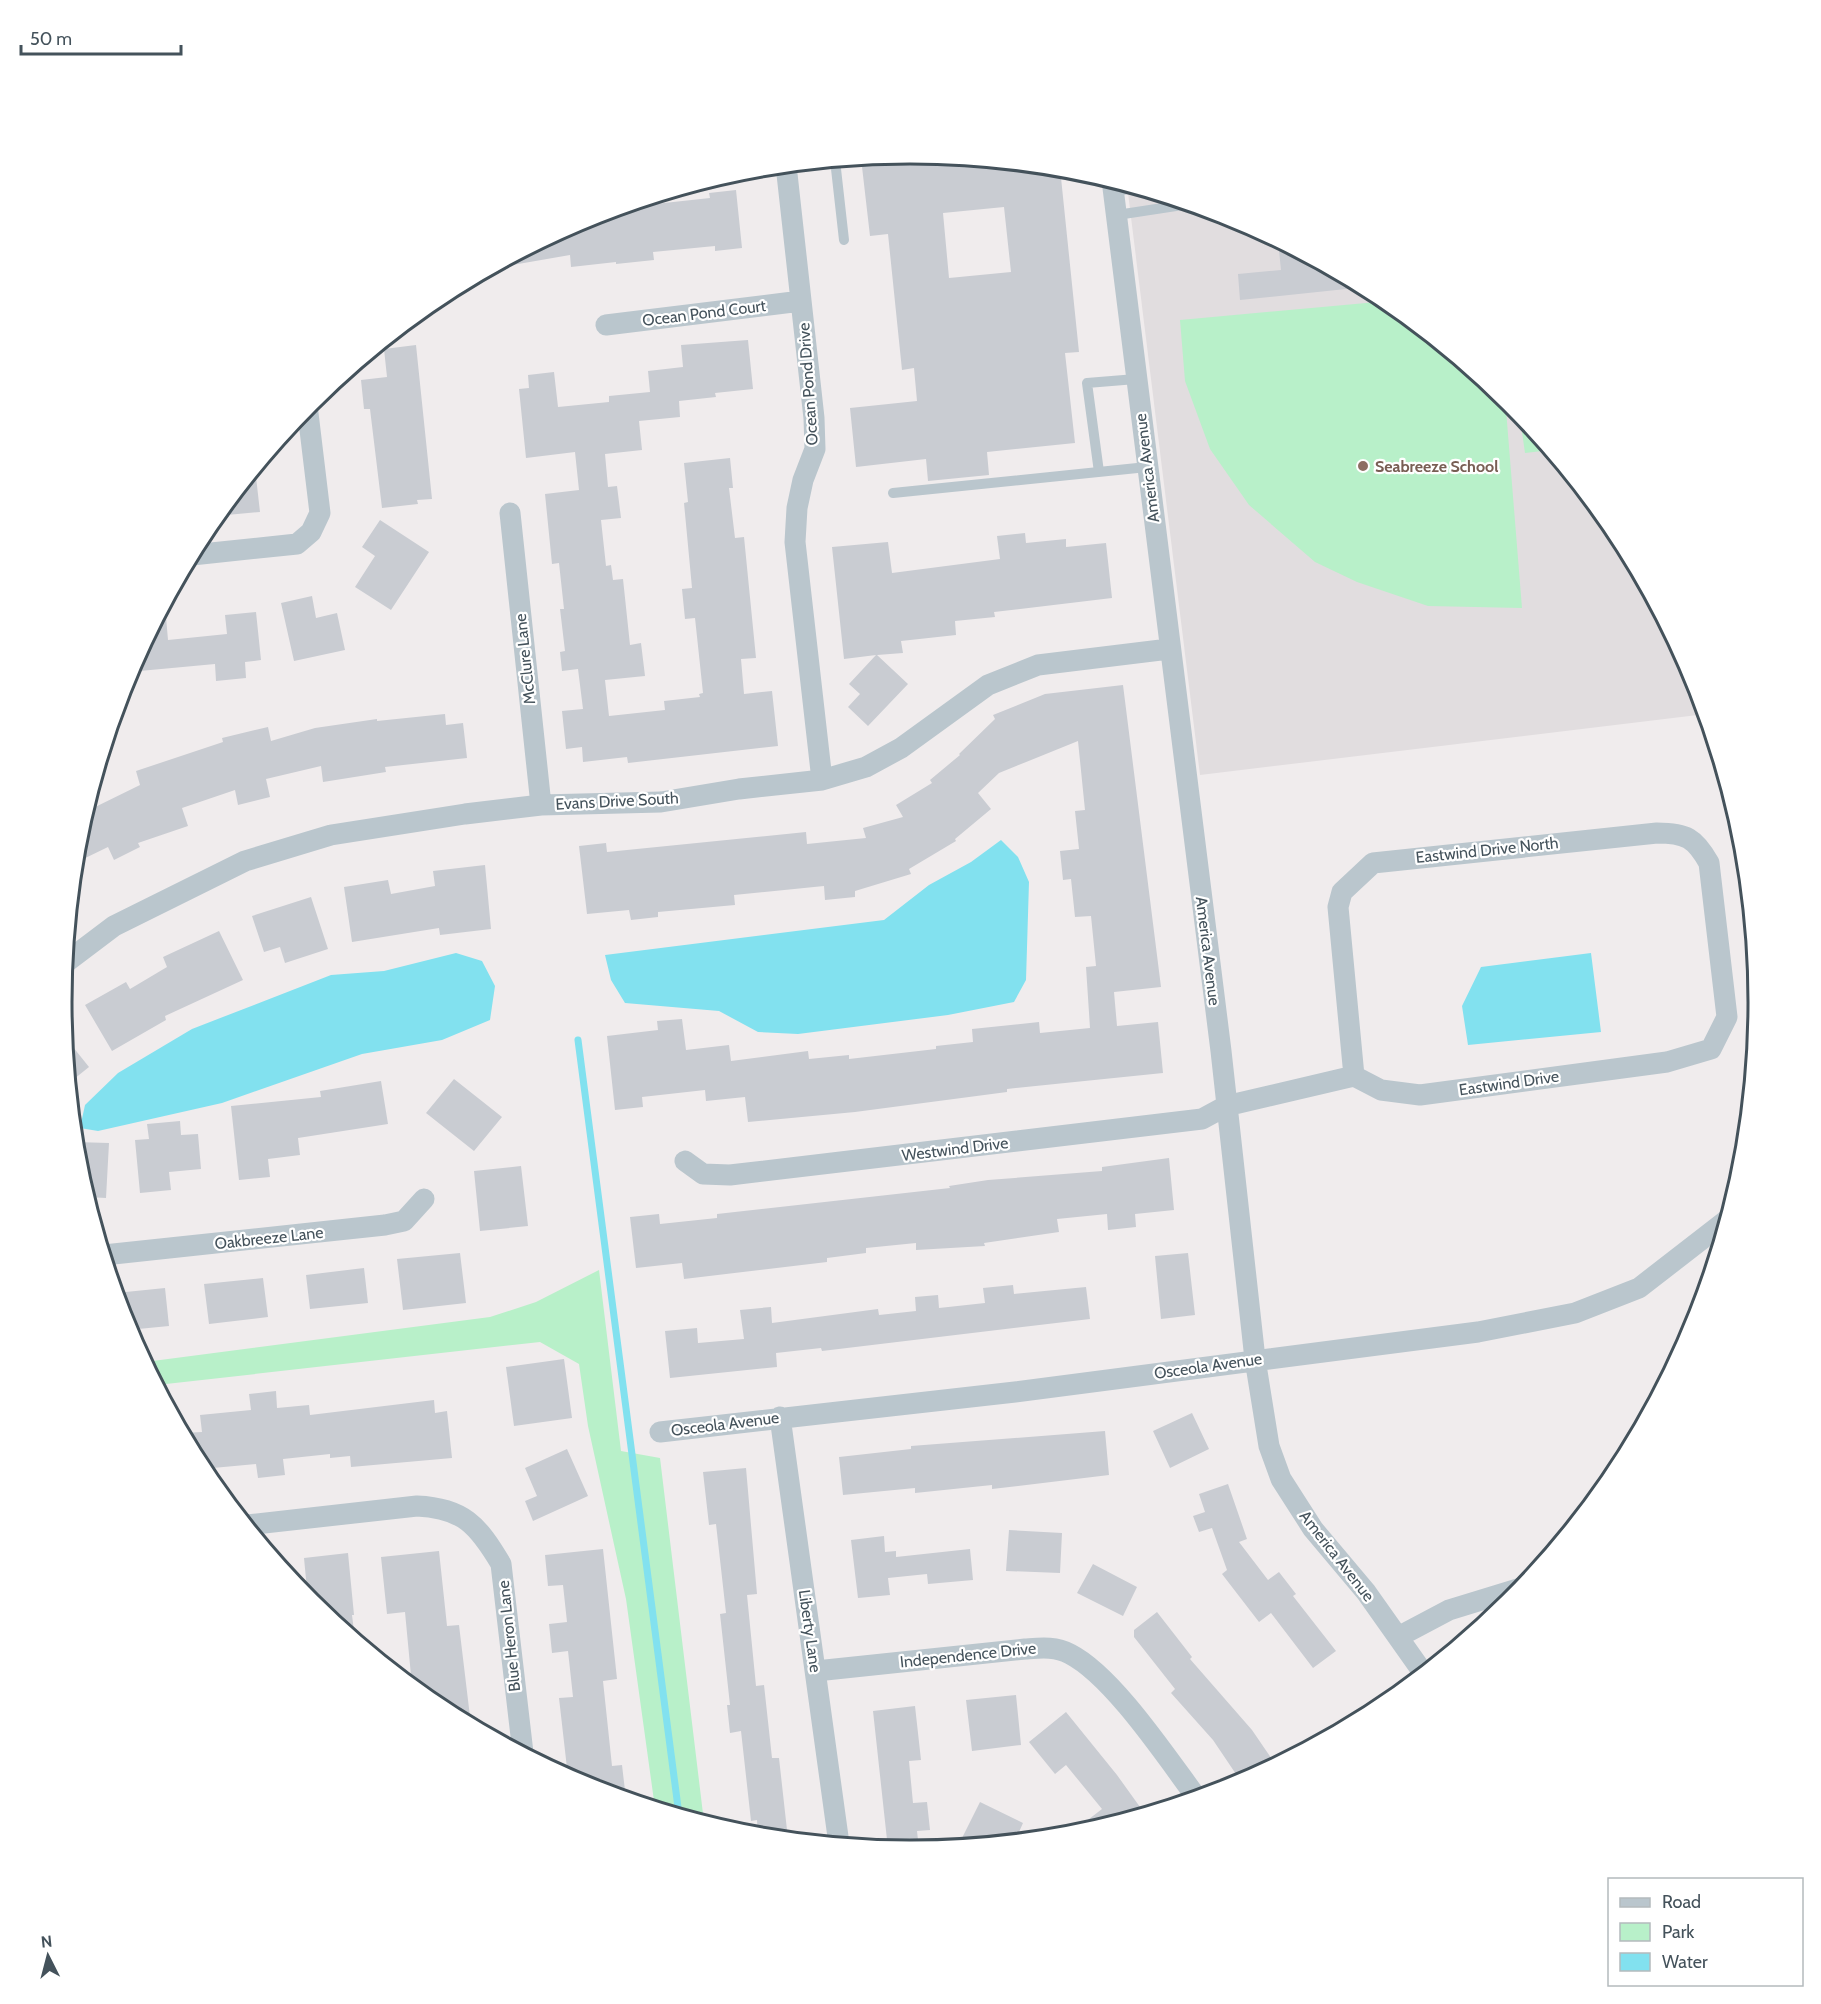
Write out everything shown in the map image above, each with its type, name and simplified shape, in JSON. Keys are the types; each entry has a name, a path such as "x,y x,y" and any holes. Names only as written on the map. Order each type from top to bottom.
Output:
{"street":[{"name":"Ocean Pond Drive","path":"787,173 815,449 799,499 795,542 822,780"},
{"name":"America Avenue","path":"1113,189 1255,1359 1269,1446 1281,1479 1313,1529 1366,1592 1420,1668"},
{"name":"Ocean Pond Court","path":"606,326 801,301"},
{"path":"202,554 297,544 311,532 320,513 309,418"},
{"name":"McClure Lane","path":"510,513 541,805"},
{"name":"Evans Drive South","path":"74,956 114,926 245,861 331,835 541,805 661,802 738,789 822,780 866,767 901,748 988,685 1038,665 1169,649"},
{"name":"Eastwind Drive North","path":"1354,1076 1338,907 1342,892 1373,863 1587,839 1680,833 1700,846 1709,863 1722,968"},
{"name":"Eastwind Drive","path":"1354,1076 1381,1090 1420,1095 1667,1062 1711,1049 1727,1017 1722,968"},
{"path":"1226,1106 1354,1076"},
{"name":"Westwind Drive","path":"685,1161 703,1174 730,1176 1202,1119 1226,1106"},
{"name":"Oakbreeze Lane","path":"111,1254 385,1225 404,1221 424,1199"},
{"name":"Osceola Avenue","path":"660,1432 1015,1392 1255,1359 1478,1332 1575,1314 1639,1288 1718,1227"},
{"name":"Liberty Lane","path":"780,1417 838,1837"},
{"name":"Blue Heron Lane","path":"255,1524 417,1506 442,1507 465,1517 488,1541 501,1563 522,1744"},
{"path":"1398,1637 1449,1610 1505,1593"},
{"name":"Independence Drive","path":"816,1671 1051,1647 1069,1653 1093,1670 1138,1719 1192,1791"}],"lane":[{"path":"836,167 844,240"},
{"path":"1117,215 1164,203"},
{"path":"1099,472 1087,383 1136,379"},
{"path":"893,493 1147,467"}],"shaded area":[{"name":"Seabreeze School","path":"1128,192 1231,227 1330,276 1421,337 1463,372 1541,449 1608,536 1663,631 1698,715 1200,775"}],"green space":[{"path":"1372,302 1421,337 1463,372 1506,412 1522,608 1428,606 1357,582 1315,562 1249,505 1210,449 1185,381 1180,320"},
{"path":"1521,428 1543,451 1525,453"},
{"path":"599,1270 621,1451 660,1458 703,1814 654,1800 626,1599 588,1426 579,1364 540,1342 164,1384 153,1361 490,1317 536,1302"}],"water":[{"path":"1001,840 1018,857 1029,882 1026,980 1014,1002 948,1015 798,1034 758,1032 719,1011 625,1003 611,980 605,955 884,920 929,885 971,862"},
{"path":"456,953 482,961 495,986 490,1020 442,1040 362,1054 222,1103 98,1131 82,1128 85,1105 118,1073 192,1029 331,975 384,971"},
{"path":"1591,953 1601,1032 1468,1045 1462,1006 1481,967"}],"building":[{"path":"862,165 965,165 1061,178 1079,352 1065,353 1075,443 987,452 989,475 928,481 926,459 856,467 850,408 917,401 914,368 902,370 888,234 870,236","holes":["1004,207 1011,272 949,278 943,213"]},
{"path":"736,190 742,248 715,251 715,246 653,252 654,260 616,264 616,262 571,267 570,255 512,265 590,227 641,208 654,204 710,198 709,193"},
{"path":"1279,249 1350,289 1240,300 1238,274 1281,270"},
{"path":"748,340 753,389 715,393 716,397 679,401 680,417 639,421 642,450 605,454 608,487 617,486 621,518 601,520 606,566 611,565 613,580 623,579 630,645 641,643 645,676 605,680 609,716 665,710 664,701 700,697 699,694 703,693 695,618 685,619 682,589 692,588 684,503 688,502 684,463 730,458 733,488 729,488 735,538 744,537 756,658 741,659 744,694 772,691 778,746 628,763 627,757 583,762 582,747 566,749 562,711 583,709 578,669 562,671 560,652 565,651 560,609 564,609 559,563 552,564 545,494 579,490 575,452 526,458 519,389 529,388 528,375 554,372 558,407 609,402 609,396 650,392 648,371 683,367 681,345"},
{"path":"416,345 432,499 417,500 418,504 382,508 370,409 364,409 361,380 387,377 384,350"},
{"path":"256,478 260,512 228,515"},
{"path":"380,520 429,552 391,610 355,587 375,556 362,547"},
{"path":"1025,533 1026,543 1066,539 1066,547 1106,543 1112,598 994,612 995,617 955,621 956,635 901,641 903,653 877,655 908,684 868,726 848,707 860,694 849,684 876,655 844,659 832,547 888,542 892,573 1000,559 997,536"},
{"path":"312,596 316,618 337,613 345,650 294,661 281,603"},
{"path":"256,612 261,660 245,662 246,678 216,681 215,664 140,671 166,616 168,640 227,634 225,615"},
{"path":"1123,685 1161,987 1114,992 1117,1026 1158,1022 1163,1073 1007,1089 1007,1092 855,1112 748,1122 745,1097 706,1101 705,1090 642,1097 643,1107 615,1110 607,1036 658,1030 657,1021 682,1019 686,1050 729,1045 731,1061 808,1051 809,1059 849,1055 849,1059 936,1049 936,1046 973,1042 972,1029 1039,1022 1040,1033 1090,1028 1086,967 1096,966 1091,916 1075,917 1071,879 1063,880 1060,851 1079,849 1075,811 1085,810 1078,741 999,773 978,793 991,809 955,839 956,841 909,869 911,874 855,891 855,897 825,900 824,886 734,895 735,905 658,912 658,917 631,920 629,910 587,914 579,846 606,843 607,852 806,832 807,844 866,838 863,828 903,817 896,805 932,783 930,780 960,755 995,719 993,715 1045,694"},
{"path":"445,714 446,725 463,723 467,758 385,767 386,772 323,782 321,766 266,779 270,797 238,805 235,790 182,808 188,826 138,843 140,847 114,860 108,847 85,858 96,807 140,785 136,771 223,742 222,738 268,727 271,741 315,728 377,719 377,721"},
{"path":"485,865 491,929 440,935 439,928 352,942 344,887 388,880 391,894 435,886 433,871"},
{"path":"311,897 328,949 285,963 280,947 264,952 252,916"},
{"path":"219,931 243,980 165,1016 166,1020 112,1051 85,1005 126,982 130,989 167,967 163,957"},
{"path":"74,1048 89,1067 76,1077"},
{"path":"454,1079 502,1117 474,1151 426,1113"},
{"path":"381,1081 388,1124 298,1138 300,1155 268,1159 270,1177 239,1180 231,1106 321,1097 320,1091"},
{"path":"180,1121 181,1135 198,1134 201,1169 169,1172 171,1190 140,1193 135,1140 149,1139 147,1124"},
{"path":"84,1142 109,1143 106,1198 96,1197"},
{"path":"1169,1158 1174,1210 1135,1214 1136,1227 1108,1230 1107,1214 1057,1219 1059,1232 984,1243 985,1246 916,1250 916,1243 866,1248 866,1253 827,1258 827,1262 684,1279 682,1263 636,1268 630,1217 659,1214 660,1224 717,1218 717,1214 950,1188 949,1186 988,1180 1102,1171 1102,1167"},
{"path":"521,1166 528,1226 480,1231 474,1171"},
{"path":"460,1253 466,1303 403,1310 397,1259"},
{"path":"1188,1253 1195,1315 1161,1319 1155,1256"},
{"path":"364,1268 368,1303 310,1309 306,1275"},
{"path":"263,1278 268,1317 209,1324 204,1284"},
{"path":"1013,1285 1014,1294 1086,1287 1090,1319 822,1351 821,1348 776,1353 777,1367 670,1378 665,1331 697,1328 698,1343 744,1339 740,1310 771,1307 772,1323 878,1309 879,1315 916,1311 915,1297 938,1295 939,1308 985,1303 983,1288"},
{"path":"165,1288 169,1326 139,1329 124,1292"},
{"path":"564,1359 572,1418 514,1426 506,1367"},
{"path":"276,1391 277,1408 309,1405 310,1415 434,1400 435,1413 447,1411 452,1458 351,1467 350,1456 330,1458 330,1454 283,1459 285,1475 258,1478 256,1464 213,1468 191,1433 202,1432 200,1415 251,1410 249,1394"},
{"path":"1192,1413 1209,1449 1170,1468 1153,1431"},
{"path":"1105,1431 1109,1475 992,1489 992,1485 915,1493 915,1488 843,1495 839,1457 911,1449 911,1446"},
{"path":"567,1449 588,1496 533,1521 525,1501 537,1496 525,1468"},
{"path":"746,1468 757,1594 747,1595 756,1686 764,1685 772,1758 779,1758 787,1831 757,1826 757,1820 751,1821 741,1731 730,1733 727,1705 730,1705 720,1614 726,1613 716,1524 709,1525 703,1472"},
{"path":"1228,1484 1247,1539 1239,1542 1268,1580 1279,1572 1296,1594 1293,1596 1336,1651 1313,1668 1271,1613 1259,1622 1222,1574 1227,1570 1212,1528 1199,1532 1193,1516 1205,1512 1199,1494"},
{"path":"1009,1530 1062,1533 1060,1573 1006,1571"},
{"path":"884,1536 885,1552 896,1551 896,1557 970,1549 973,1580 928,1584 927,1574 888,1578 890,1595 858,1598 851,1540"},
{"path":"603,1549 617,1679 603,1681 612,1766 622,1765 625,1790 567,1766 559,1698 573,1697 568,1651 552,1653 549,1624 567,1622 563,1585 548,1586 545,1555"},
{"path":"439,1551 447,1626 459,1625 470,1715 411,1675 405,1612 387,1614 381,1557"},
{"path":"348,1553 354,1628 306,1583 304,1558"},
{"path":"1093,1564 1137,1587 1123,1616 1077,1593"},
{"path":"1157,1612 1192,1657 1190,1659 1252,1730 1271,1758 1236,1775 1213,1740 1171,1693 1175,1689 1134,1637 1134,1630"},
{"path":"1016,1695 1021,1745 972,1751 966,1700"},
{"path":"915,1706 921,1760 909,1761 913,1803 927,1802 930,1830 917,1831 918,1840 887,1840 873,1711"},
{"path":"1066,1712 1141,1808 1086,1821 1102,1809 1066,1765 1055,1774 1029,1742"},
{"path":"980,1802 1023,1823 1018,1833 961,1839"}],"waterway":[{"path":"578,1040 678,1807"}],"place":[{"name":"Seabreeze School","path":"1363,466"}]}
